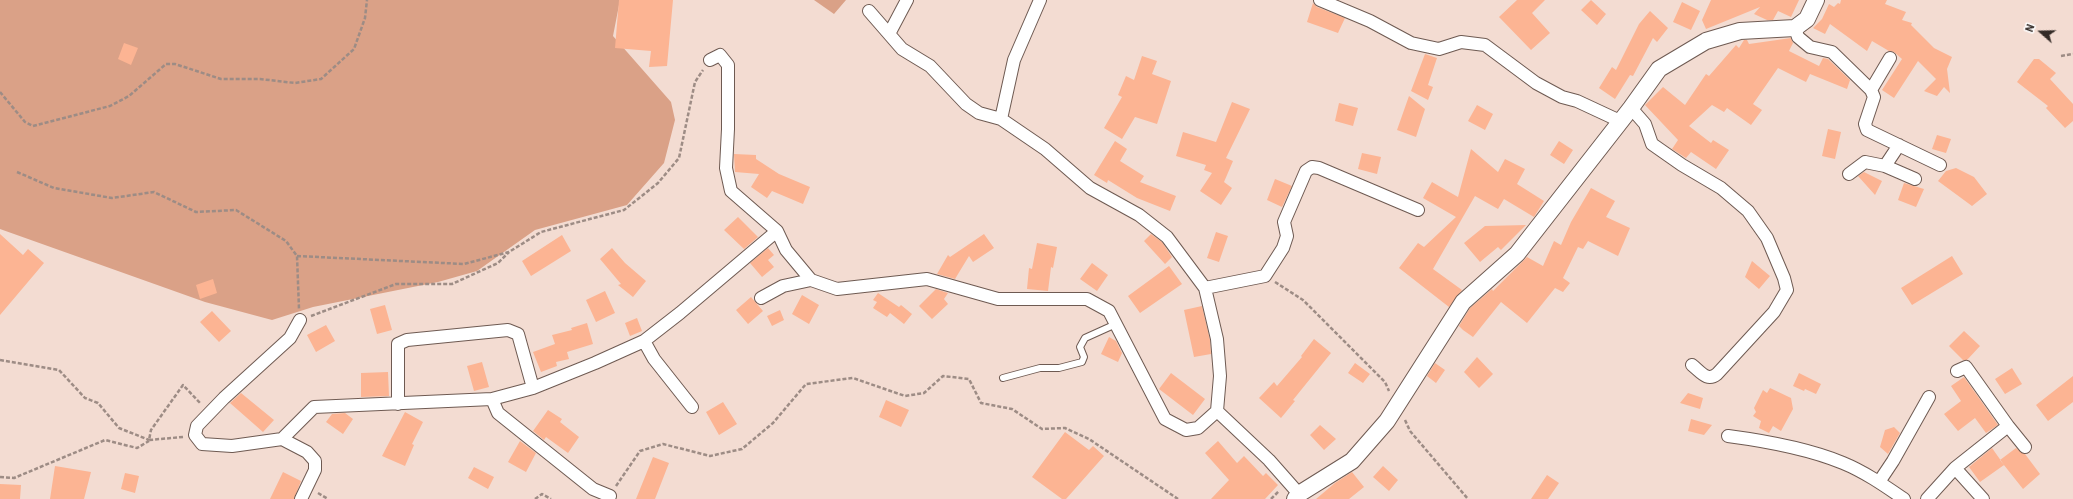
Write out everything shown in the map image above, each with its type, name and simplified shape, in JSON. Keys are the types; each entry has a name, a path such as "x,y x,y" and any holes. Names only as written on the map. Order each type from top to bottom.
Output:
{"street":[{"path":"889,34 907,0"},
{"path":"1001,119 1014,60 1040,0"},
{"path":"1320,0 1370,21 1410,43 1439,49 1461,42 1485,45 1536,83 1562,97 1577,101 1620,121"},
{"path":"1217,411 1269,460 1297,496 1352,461 1387,421 1463,302 1517,254 1631,108 1659,69 1706,41 1740,32 1795,28 1807,19 1816,0"},
{"path":"710,60 720,55 728,65 728,129 726,168 732,191 777,231 786,250 811,280 837,289 927,280 998,299 1087,298 1109,311 1165,419 1186,430 1198,428 1217,411 1220,376 1217,338 1205,288 1167,237 1139,215 1090,188 1046,149 1001,119 979,113 966,104 930,66 902,49 869,11"},
{"path":"1795,28 1798,37 1810,46 1832,52 1870,90 1874,97 1865,124 1867,130 1940,164"},
{"path":"1870,90 1890,58"},
{"path":"1631,108 1645,124 1652,144 1682,165 1721,188 1748,211 1767,238 1784,278 1787,290 1774,312 1712,378 1707,378 1692,365"},
{"path":"1885,166 1899,145"},
{"path":"1850,174 1865,162 1885,166 1915,179"},
{"path":"1205,288 1265,276 1283,248 1287,236 1284,222 1306,171 1312,167 1319,168 1418,210"},
{"path":"282,440 314,407 492,399 533,388 595,363 644,340 680,313 777,231"},
{"path":"761,298 783,286 811,280"},
{"path":"300,320 290,338 197,426 195,435 202,444 232,446 282,440 307,452 315,461 315,470 301,499"},
{"path":"398,404 398,344 407,340 508,330 518,334 533,388"},
{"path":"644,340 654,359 692,407"},
{"path":"1957,372 1966,367 2024,447"},
{"path":"1879,482 1893,461 1929,397"},
{"path":"492,399 498,413 592,489 610,496"},
{"path":"1927,499 1955,468 2008,426"},
{"path":"1728,436 1773,442 1843,463 1879,482 1904,499"},
{"path":"1955,468 1983,499"}],"lane":[{"path":"1003,378 1040,368 1060,368 1082,362 1084,357 1080,346 1085,338 1116,324"}],"path":[{"path":"0,92 25,122 33,126 110,106 129,96 166,64 175,64 221,79 260,79 295,83 320,79 354,49 365,18 368,0"},
{"path":"2061,56 2073,54"},
{"path":"17,172 61,189 112,198 154,192 196,212 236,210 286,241 297,256 300,320 396,284 452,284 498,263 509,252 541,232 624,210 658,183 680,158 695,82 710,60"},
{"path":"297,256 464,264 509,252"},
{"path":"1265,276 1303,300 1384,382 1410,431 1468,499"},
{"path":"0,360 59,370 85,398 98,403 120,428 149,440"},
{"path":"610,496 640,451 663,444 710,456 742,449 773,423 806,384 853,378 905,396 924,393 943,376 969,379 981,403 1012,409 1042,429 1065,428 1089,438 1178,499"},
{"path":"149,440 151,430 183,386 210,413"},
{"path":"0,477 14,478 105,440 137,448 149,440 195,435"},
{"path":"535,499 542,494 551,499"}],"shaded area":[{"path":"0,0 620,0 613,36 671,102 675,120 664,163 627,205 535,230 477,271 438,282 313,307 272,320 205,302 0,229"},
{"path":"814,0 846,0 834,14"}],"building":[{"path":"619,0 673,0 667,66 649,67 651,51 615,48"},
{"path":"1517,0 1545,0 1532,13 1550,33 1531,50 1499,17"},
{"path":"1591,0 1606,14 1597,25 1581,10"},
{"path":"1711,0 1799,0 1791,17 1778,11 1773,20 1767,20 1754,14 1760,7 1706,29 1702,20"},
{"path":"1841,0 1887,0 1885,4 1906,12 1902,20 1912,23 1911,25 1934,48 1952,57 1947,69 1950,93 1944,87 1937,96 1924,91 1936,79 1918,61 1894,98 1882,90 1902,59 1894,52 1889,51 1872,41 1867,51 1830,24 1825,34 1813,28 1822,19 1829,4 1834,7 1838,3 1840,4"},
{"path":"1682,2 1700,11 1691,30 1673,22"},
{"path":"1313,3 1317,7 1345,18 1338,33 1307,22"},
{"path":"1650,11 1668,28 1657,42 1653,38 1633,76 1630,75 1615,99 1599,88 1612,67 1616,70 1639,24"},
{"path":"1791,38 1793,43 1789,51 1819,66 1823,58 1828,59 1850,80 1847,89 1810,74 1806,82 1778,68 1753,104 1762,110 1751,125 1727,108 1724,112 1712,105 1689,126 1711,143 1713,140 1729,150 1716,169 1691,152 1686,158 1672,149 1678,140 1645,105 1663,87 1685,105 1706,74 1709,76 1736,45 1739,48 1744,40 1747,40 1749,44"},
{"path":"124,43 138,48 131,65 118,59"},
{"path":"1425,54 1437,58 1428,85 1433,87 1428,100 1411,91"},
{"path":"1142,56 1157,61 1152,74 1171,81 1157,124 1135,117 1122,139 1104,128 1122,97 1118,95 1126,76 1134,80"},
{"path":"2034,59 2039,59 2056,73 2050,79 2073,104 2073,121 2065,128 2046,108 2048,106 2017,82"},
{"path":"1409,96 1425,109 1416,137 1397,130"},
{"path":"1232,102 1250,109 1226,158 1233,161 1224,182 1232,188 1221,205 1200,191 1212,173 1204,170 1206,165 1176,156 1183,132 1216,142"},
{"path":"1339,103 1358,108 1353,126 1335,121"},
{"path":"1477,105 1493,114 1485,130 1468,121"},
{"path":"1828,129 1841,132 1835,159 1822,156"},
{"path":"1937,135 1951,139 1946,153 1932,149"},
{"path":"1115,141 1127,149 1120,161 1144,176 1140,182 1176,196 1170,211 1137,198 1108,180 1107,183 1094,175"},
{"path":"1559,141 1573,150 1564,164 1550,155"},
{"path":"1471,149 1498,172 1505,159 1525,169 1517,184 1544,201 1534,217 1504,199 1498,209 1475,196 1433,269 1462,290 1449,307 1399,268 1418,243 1424,247 1456,217 1423,198 1432,182 1458,197"},
{"path":"1362,153 1381,157 1377,174 1358,169"},
{"path":"734,154 756,155 756,159 779,174 810,187 803,204 772,191 767,198 751,187 759,174 735,172"},
{"path":"1956,168 1974,177 1987,194 1972,206 1938,181 1946,171"},
{"path":"1864,172 1882,181 1875,195 1858,176"},
{"path":"1275,179 1292,186 1282,207 1267,200"},
{"path":"1904,183 1924,189 1916,207 1898,200"},
{"path":"1591,188 1615,201 1606,217 1630,228 1618,256 1588,241 1583,249 1578,247 1563,278 1570,283 1563,292 1555,288 1527,323 1501,302 1473,337 1463,330 1459,326 1470,308 1492,289 1493,291 1527,257 1543,266 1554,241 1561,245 1571,222"},
{"path":"738,217 758,237 744,249 724,230"},
{"path":"1526,225 1501,250 1498,247 1480,262 1464,243 1485,226"},
{"path":"1216,232 1228,236 1219,262 1207,258"},
{"path":"0,234 23,255 28,249 44,263 0,315"},
{"path":"984,234 994,248 973,262 969,256 955,279 937,274 948,255 950,257"},
{"path":"1151,234 1162,242 1172,257 1165,264 1144,241"},
{"path":"562,235 571,251 531,276 522,261"},
{"path":"1037,243 1057,247 1053,268 1051,267 1048,291 1027,289 1029,268 1032,269"},
{"path":"612,248 625,263 646,281 633,297 618,285 621,284 600,259"},
{"path":"768,248 774,255 768,260 774,267 762,277 750,263"},
{"path":"1952,256 1963,274 1912,305 1901,288"},
{"path":"1752,261 1770,276 1759,289 1745,277"},
{"path":"1092,263 1108,275 1097,291 1080,279"},
{"path":"1169,266 1182,284 1140,313 1128,296"},
{"path":"213,279 217,293 200,299 196,285"},
{"path":"936,289 948,293 944,299 948,304 932,319 919,306"},
{"path":"605,291 615,313 596,322 586,300"},
{"path":"878,293 899,307 901,305 912,314 904,324 890,313 887,317 873,308 877,302 873,300"},
{"path":"802,295 819,305 809,324 792,314"},
{"path":"751,297 763,311 748,324 736,310"},
{"path":"385,305 392,330 377,334 370,309"},
{"path":"1202,306 1210,340 1211,354 1194,357 1184,310"},
{"path":"780,310 784,320 772,326 767,316"},
{"path":"212,311 231,331 219,342 200,322"},
{"path":"637,318 642,331 630,336 625,323"},
{"path":"587,323 593,344 567,352 569,359 556,362 557,366 541,372 533,352 555,344 552,335 572,330 571,328"},
{"path":"326,325 335,341 316,352 307,335"},
{"path":"1964,331 1980,346 1967,360 1963,360 1949,346"},
{"path":"1109,337 1116,341 1122,353 1118,362 1101,354"},
{"path":"1314,339 1331,353 1293,400 1295,401 1281,418 1259,398 1274,382 1277,386 1302,357 1301,356"},
{"path":"1477,357 1493,374 1479,388 1464,372"},
{"path":"482,362 489,387 474,391 467,366"},
{"path":"1355,363 1370,374 1363,383 1348,373"},
{"path":"1435,363 1445,370 1436,383 1427,376"},
{"path":"2012,368 2022,384 2005,394 1995,379"},
{"path":"388,372 389,396 361,397 361,373"},
{"path":"1171,373 1205,399 1193,415 1159,389"},
{"path":"1799,373 1821,384 1816,394 1793,386"},
{"path":"2073,376 2073,402 2048,421 2036,405"},
{"path":"1964,377 1998,425 1986,433 1975,418 1958,431 1944,414 1961,401 1951,386"},
{"path":"1770,388 1791,398 1793,409 1781,431 1773,426 1769,433 1759,428 1761,421 1753,416 1756,412 1754,408 1763,390 1767,393"},
{"path":"241,393 274,420 263,432 230,403"},
{"path":"1688,393 1703,398 1700,409 1680,403"},
{"path":"886,400 909,410 901,427 879,417"},
{"path":"723,402 737,424 719,435 706,412"},
{"path":"548,410 562,419 560,422 579,437 568,453 546,437 544,440 533,431"},
{"path":"405,412 423,422 412,444 414,445 405,466 382,456"},
{"path":"345,413 353,419 343,434 326,422 332,414"},
{"path":"1691,419 1712,425 1704,435 1688,431"},
{"path":"1320,425 1336,439 1324,450 1310,435"},
{"path":"1894,427 1900,433 1888,454 1880,447 1885,430"},
{"path":"1065,432 1089,450 1093,446 1104,456 1066,499 1062,499 1032,477"},
{"path":"520,441 536,453 526,472 508,462"},
{"path":"1218,441 1237,463 1244,456 1263,476 1266,473 1278,485 1265,499 1211,499 1229,480 1205,453"},
{"path":"1992,448 2004,465 1980,482 1969,467"},
{"path":"2016,448 2025,454 2040,474 2023,489 2000,460"},
{"path":"653,457 669,463 655,499 636,499"},
{"path":"55,466 91,472 84,499 50,499"},
{"path":"1383,466 1398,480 1389,491 1373,477"},
{"path":"474,467 494,477 488,489 468,478"},
{"path":"283,472 301,481 294,499 270,499"},
{"path":"1352,472 1364,487 1349,499 1316,499 1335,483"},
{"path":"125,473 139,476 135,493 121,489"},
{"path":"1547,475 1559,483 1548,499 1531,499"},
{"path":"0,484 21,485 20,499 0,499"}]}
